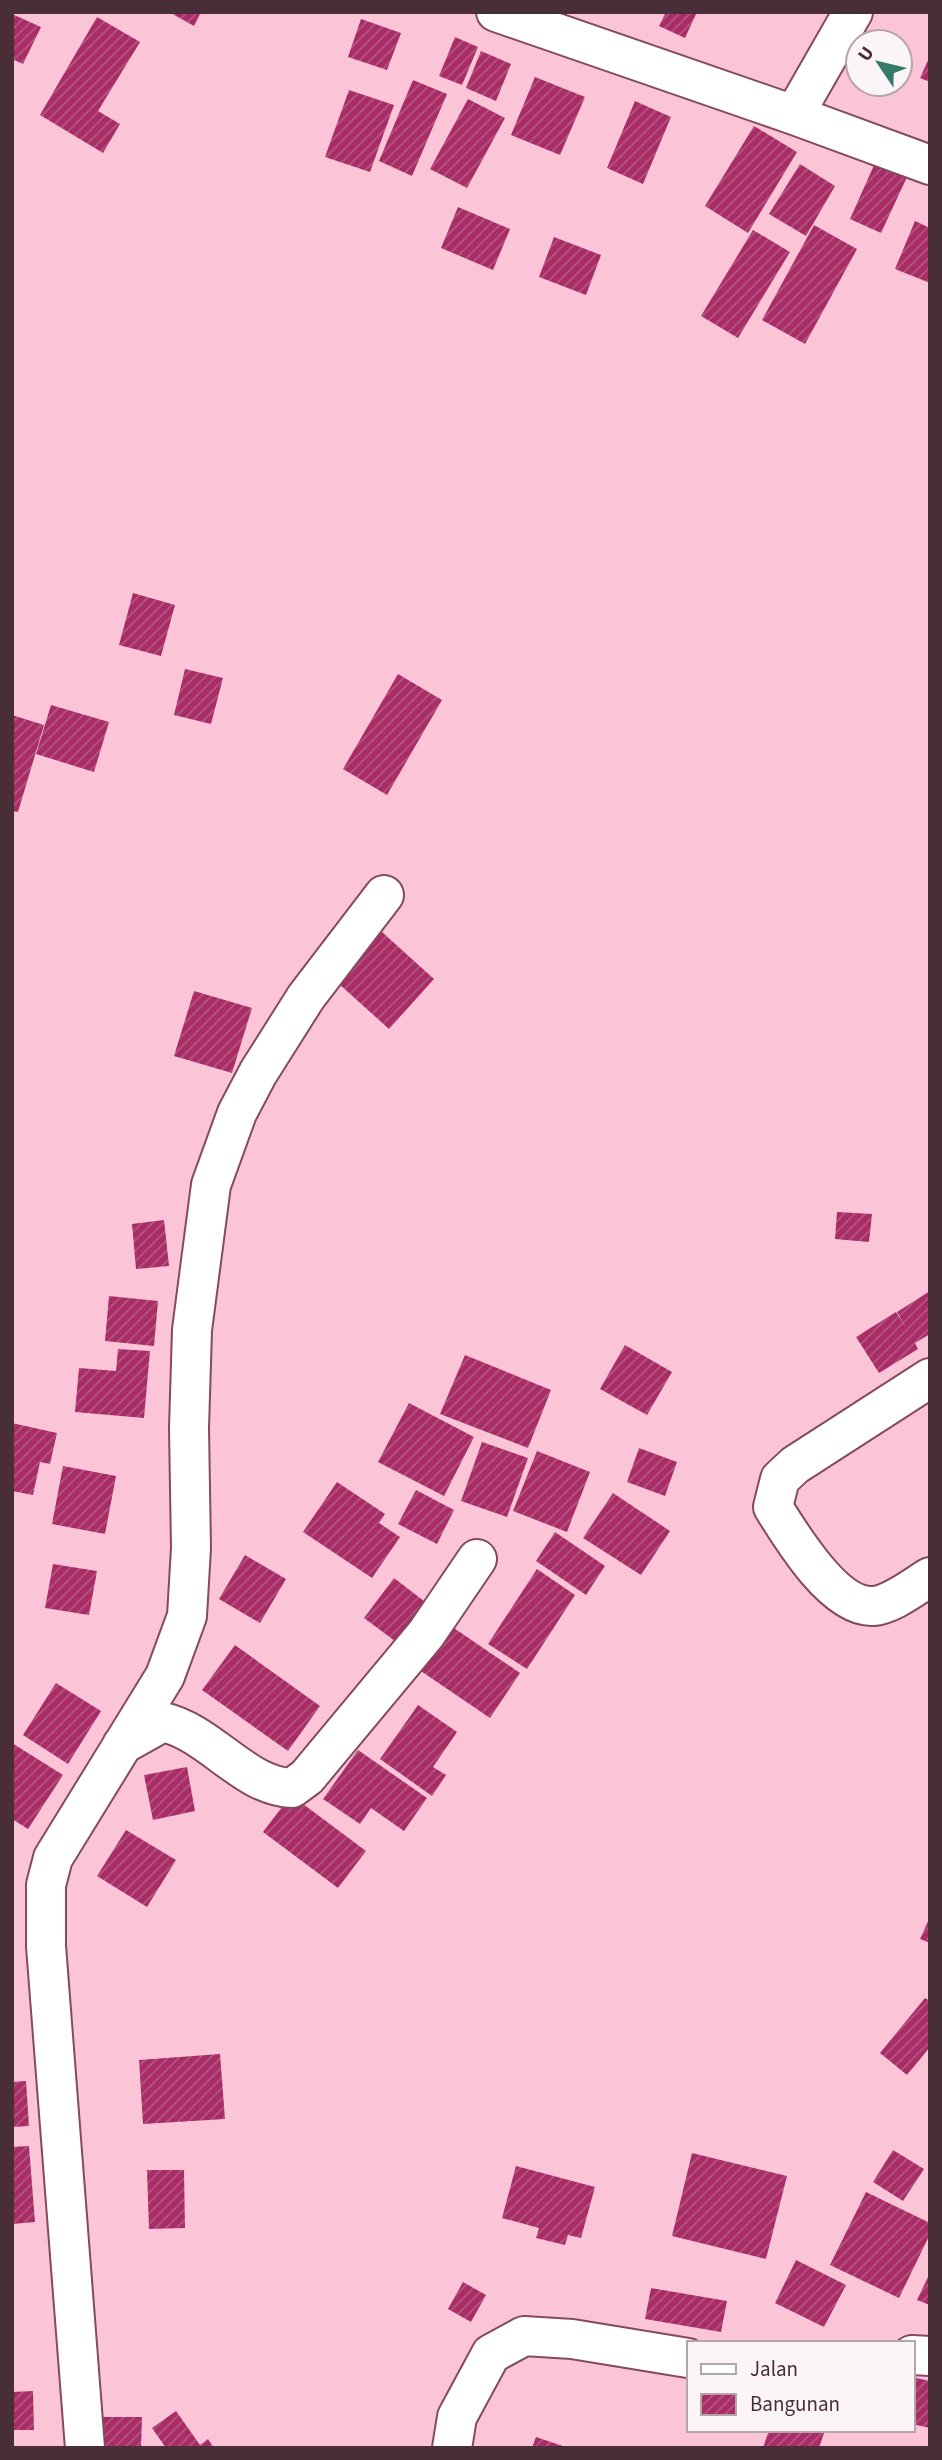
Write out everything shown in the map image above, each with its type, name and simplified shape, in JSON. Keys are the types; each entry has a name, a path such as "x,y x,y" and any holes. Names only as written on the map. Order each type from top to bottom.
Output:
{"street":[{"path":"496,12 930,165"},
{"path":"794,115 853,12"},
{"path":"85,2448 46,1946 46,1885 53,1858 165,1676 187,1616 191,1548 189,1428 192,1331 211,1185 236,1113 258,1073 306,997 384,895"},
{"path":"930,1378 795,1465 780,1479 773,1507 821,1578 860,1605 875,1606 930,1577"},
{"path":"122,1745 163,1722 182,1726 266,1783 292,1788 307,1777 426,1634 477,1559"},
{"path":"452,2448 457,2417 491,2354 524,2336 572,2339 687,2358"}],"building":[{"path":"169,12 201,12 194,26"},
{"path":"666,12 697,12 685,38 659,26"},
{"path":"12,14 41,27 23,64 12,59"},
{"path":"97,17 140,42 98,111 120,124 103,153 40,115"},
{"path":"361,19 401,33 387,70 348,57"},
{"path":"455,37 478,47 462,85 439,76"},
{"path":"481,51 511,64 496,101 466,88"},
{"path":"930,56 930,82 920,78"},
{"path":"535,77 585,97 560,155 511,135"},
{"path":"413,80 447,94 412,176 379,161"},
{"path":"349,90 394,105 370,172 325,157"},
{"path":"468,99 505,118 467,188 430,169"},
{"path":"635,101 671,117 643,184 607,168"},
{"path":"754,126 797,152 748,233 705,206"},
{"path":"875,163 907,177 881,233 850,219"},
{"path":"800,164 835,186 806,236 769,214"},
{"path":"458,207 510,229 493,270 441,248"},
{"path":"915,221 930,228 930,283 895,269"},
{"path":"814,225 857,249 805,344 762,320"},
{"path":"753,230 790,252 738,338 701,316"},
{"path":"554,237 601,255 586,295 539,277"},
{"path":"133,593 175,605 161,656 119,645"},
{"path":"185,669 223,678 211,724 174,715"},
{"path":"398,674 442,700 387,795 343,769"},
{"path":"51,705 109,722 94,772 36,754"},
{"path":"12,715 44,725 18,812 12,811"},
{"path":"382,932 434,979 389,1029 338,983"},
{"path":"194,991 252,1008 232,1073 174,1056"},
{"path":"837,1212 872,1214 869,1242 835,1239"},
{"path":"164,1220 169,1266 136,1269 132,1224"},
{"path":"930,1291 930,1334 915,1343 918,1349 879,1373 856,1337 896,1312 905,1326 897,1312"},
{"path":"109,1296 158,1301 154,1346 105,1341"},
{"path":"625,1345 672,1372 647,1415 600,1389"},
{"path":"118,1349 150,1351 144,1418 75,1412 79,1368 116,1371"},
{"path":"465,1355 551,1390 528,1448 440,1414"},
{"path":"409,1403 474,1437 444,1496 378,1462"},
{"path":"12,1423 57,1433 50,1464 40,1462 33,1495 12,1491"},
{"path":"482,1442 528,1458 507,1517 461,1501"},
{"path":"639,1448 677,1462 665,1496 627,1482"},
{"path":"537,1451 590,1472 567,1532 513,1511"},
{"path":"63,1466 116,1476 105,1534 52,1524"},
{"path":"337,1482 385,1514 379,1523 400,1537 372,1578 303,1532"},
{"path":"416,1490 454,1510 437,1544 398,1524"},
{"path":"613,1493 670,1531 641,1575 583,1538"},
{"path":"555,1532 605,1566 586,1595 536,1561"},
{"path":"245,1555 286,1579 260,1623 219,1599"},
{"path":"53,1564 97,1571 89,1615 45,1608"},
{"path":"537,1569 575,1595 527,1669 488,1644"},
{"path":"394,1578 433,1608 403,1647 364,1618"},
{"path":"445,1622 520,1673 490,1718 415,1667"},
{"path":"235,1645 320,1706 288,1751 202,1690"},
{"path":"56,1683 101,1711 68,1764 23,1735"},
{"path":"418,1705 457,1732 433,1767 446,1775 432,1796 380,1759"},
{"path":"12,1743 63,1775 28,1829 12,1819"},
{"path":"358,1750 427,1798 404,1831 371,1808 360,1824 323,1799"},
{"path":"187,1767 195,1811 153,1820 144,1775"},
{"path":"291,1795 366,1851 338,1888 263,1832"},
{"path":"126,1830 176,1860 147,1907 97,1876"},
{"path":"930,1917 930,1943 920,1939"},
{"path":"925,1998 930,2001 930,2047 907,2075 880,2053"},
{"path":"220,2054 225,2119 143,2124 139,2060"},
{"path":"26,2081 29,2126 12,2127 12,2082"},
{"path":"29,2146 35,2222 12,2224 12,2147"},
{"path":"893,2150 924,2169 903,2201 873,2182"},
{"path":"692,2153 787,2176 766,2259 672,2236"},
{"path":"516,2166 595,2187 581,2238 568,2235 565,2245 536,2238 539,2228 502,2218"},
{"path":"147,2170 184,2170 185,2228 149,2229"},
{"path":"866,2192 930,2223 930,2234 899,2298 830,2265"},
{"path":"796,2260 846,2285 824,2327 775,2303"},
{"path":"930,2273 930,2305 917,2300"},
{"path":"463,2282 486,2295 471,2322 448,2309"},
{"path":"651,2288 727,2301 721,2332 645,2319"},
{"path":"914,2377 930,2381 930,2428 914,2424"},
{"path":"33,2391 34,2430 12,2430 12,2392"},
{"path":"176,2411 200,2445 208,2439 214,2448 166,2448 152,2428"},
{"path":"101,2417 142,2417 141,2448 100,2448"},
{"path":"768,2432 824,2432 819,2448 763,2448"},
{"path":"536,2437 566,2447 566,2448 532,2448"}]}
